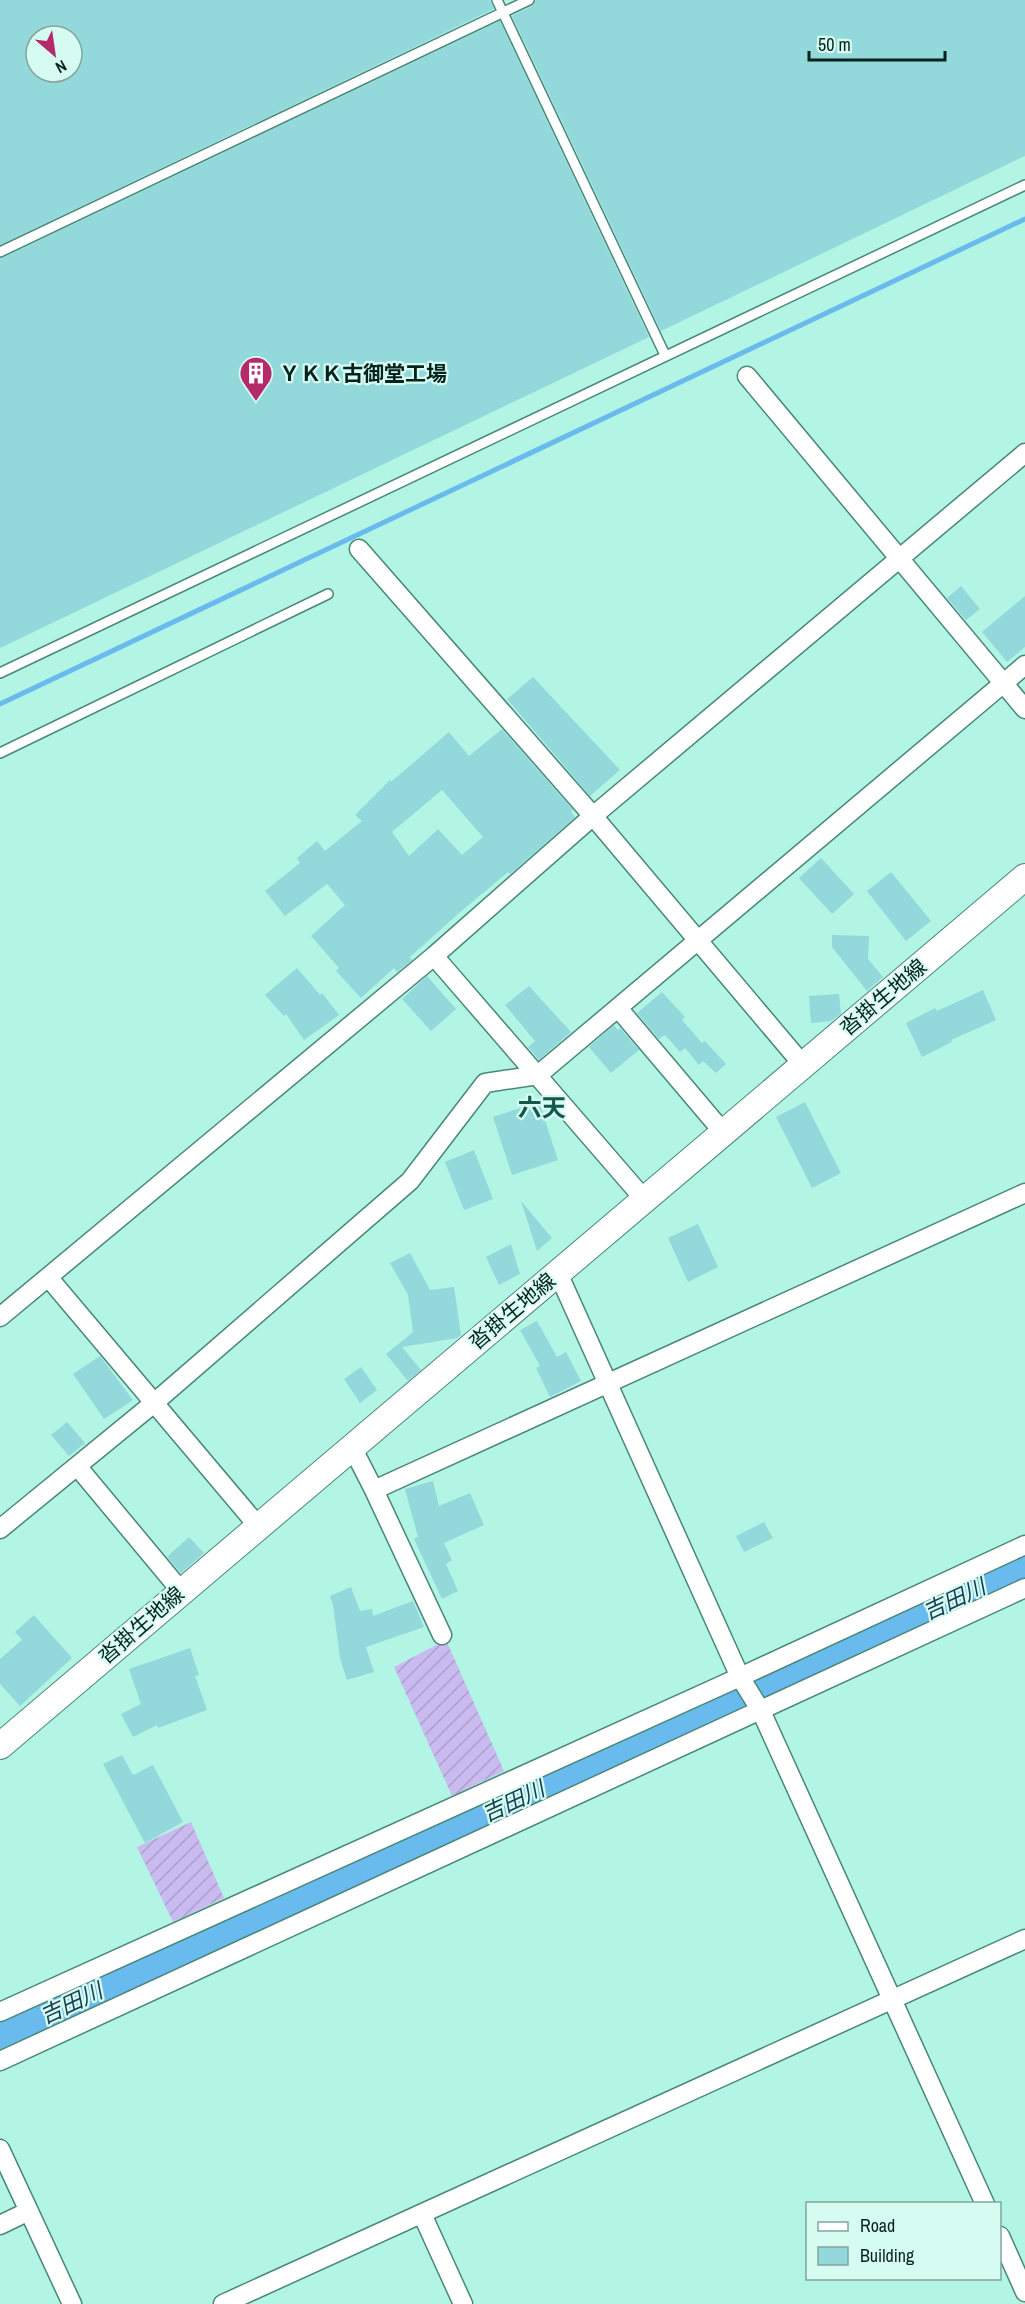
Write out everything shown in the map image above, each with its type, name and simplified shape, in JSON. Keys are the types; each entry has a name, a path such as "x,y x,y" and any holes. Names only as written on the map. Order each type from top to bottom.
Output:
{"main road":[{"name":"沓掛生地線","path":"0,1746 1025,877"}],"street":[{"path":"747,376 1025,710"},
{"path":"0,1317 434,956 593,816 1025,453"},
{"path":"359,549 593,816 803,1065"},
{"path":"0,1529 154,1402 410,1181 485,1083 538,1076 1025,665"},
{"path":"434,956 644,1199"},
{"path":"618,1008 723,1132"},
{"path":"374,1490 1025,1193"},
{"path":"558,1273 740,1678 760,1710 984,2202"},
{"path":"48,1277 258,1526"},
{"path":"352,1447 442,1635"},
{"path":"77,1466 181,1591"},
{"path":"0,2012 740,1678 1025,1545"},
{"path":"0,2061 1025,1588"},
{"path":"223,2304 1025,1939"},
{"path":"0,2149 72,2304"},
{"path":"0,2225 29,2211"},
{"path":"422,2214 463,2304"},
{"path":"1001,2240 1025,2292"}],"lane":[{"path":"497,0 665,355"},
{"path":"0,252 529,0"},
{"path":"0,673 1025,185"},
{"path":"0,753 328,594"}],"shaded area":[{"path":"446,1640 504,1771 452,1796 394,1667"},
{"path":"191,1822 224,1898 173,1922 137,1847"}],"building":[{"path":"0,0 490,0 494,9 0,245"},
{"path":"536,0 1025,0 1025,156 661,331 512,16 532,6"},
{"path":"500,21 649,337 0,648 0,259"},
{"path":"961,586 980,609 966,620 947,598"},
{"path":"1025,596 1025,647 1007,662 982,632"},
{"path":"533,677 620,770 590,796 507,699"},
{"path":"502,729 573,810 571,812 575,817 510,874 508,872 458,914 410,957 412,960 397,972 394,968 361,998 336,971 339,968 311,936 345,905 327,884 285,916 265,891 300,863 297,858 317,841 325,851 362,821 355,815 390,780 391,782 449,732 469,756","holes":["442,790 483,837 462,855 438,829 409,856 392,832"]},
{"path":"821,858 854,894 832,914 799,878"},
{"path":"891,872 931,921 906,941 867,891"},
{"path":"832,935 869,936 868,959 883,977 867,991 832,947"},
{"path":"297,968 320,995 322,993 339,1015 304,1040 286,1014 284,1016 265,995"},
{"path":"427,976 456,1009 431,1031 402,999"},
{"path":"529,986 571,1032 539,1060 528,1047 535,1041 505,1005"},
{"path":"983,990 996,1020 951,1040 952,1042 922,1057 906,1023 935,1008 937,1011"},
{"path":"662,992 685,1017 682,1020 702,1043 705,1041 726,1064 716,1073 703,1061 699,1065 685,1048 680,1052 665,1035 659,1039 637,1013"},
{"path":"839,994 841,1014 831,1021 811,1023 809,996"},
{"path":"614,1025 618,1030 620,1028 639,1050 611,1073 589,1047"},
{"path":"539,1102 558,1160 512,1175 493,1117"},
{"path":"805,1102 841,1173 812,1188 776,1117"},
{"path":"474,1150 493,1199 464,1210 445,1162"},
{"path":"521,1201 552,1238 537,1251"},
{"path":"698,1224 718,1267 688,1282 668,1238"},
{"path":"511,1244 520,1274 499,1285 486,1257"},
{"path":"410,1253 430,1290 454,1287 461,1335 457,1338 402,1347 421,1370 408,1381 386,1354 413,1332 408,1295 390,1263"},
{"path":"537,1321 557,1357 566,1352 581,1381 550,1397 536,1368 540,1366 520,1330"},
{"path":"100,1356 133,1400 104,1419 73,1374"},
{"path":"361,1367 377,1390 360,1403 344,1379"},
{"path":"67,1422 85,1443 69,1456 51,1435"},
{"path":"433,1481 439,1506 470,1493 484,1525 444,1543 452,1560 446,1564 458,1591 442,1599 414,1539 418,1537 405,1489"},
{"path":"764,1522 773,1538 744,1552 736,1536"},
{"path":"189,1537 204,1553 181,1573 167,1557"},
{"path":"351,1587 360,1611 372,1609 373,1616 413,1601 424,1627 366,1647 374,1672 347,1680 340,1658 330,1596"},
{"path":"34,1615 72,1658 20,1706 0,1684 0,1659 22,1640 15,1632"},
{"path":"190,1648 199,1675 195,1676 207,1710 158,1728 157,1725 133,1737 121,1714 141,1704 129,1669"},
{"path":"122,1755 133,1775 153,1765 183,1822 145,1843 103,1764"}],"waterway":[{"path":"0,704 1025,219"},
{"name":"吉田川","path":"0,2036 1025,1566"}],"place":[{"name":"ＹＫＫ古御堂工場","path":"256,402"}],"district":[{"name":"六天","path":"542,1107"}]}
